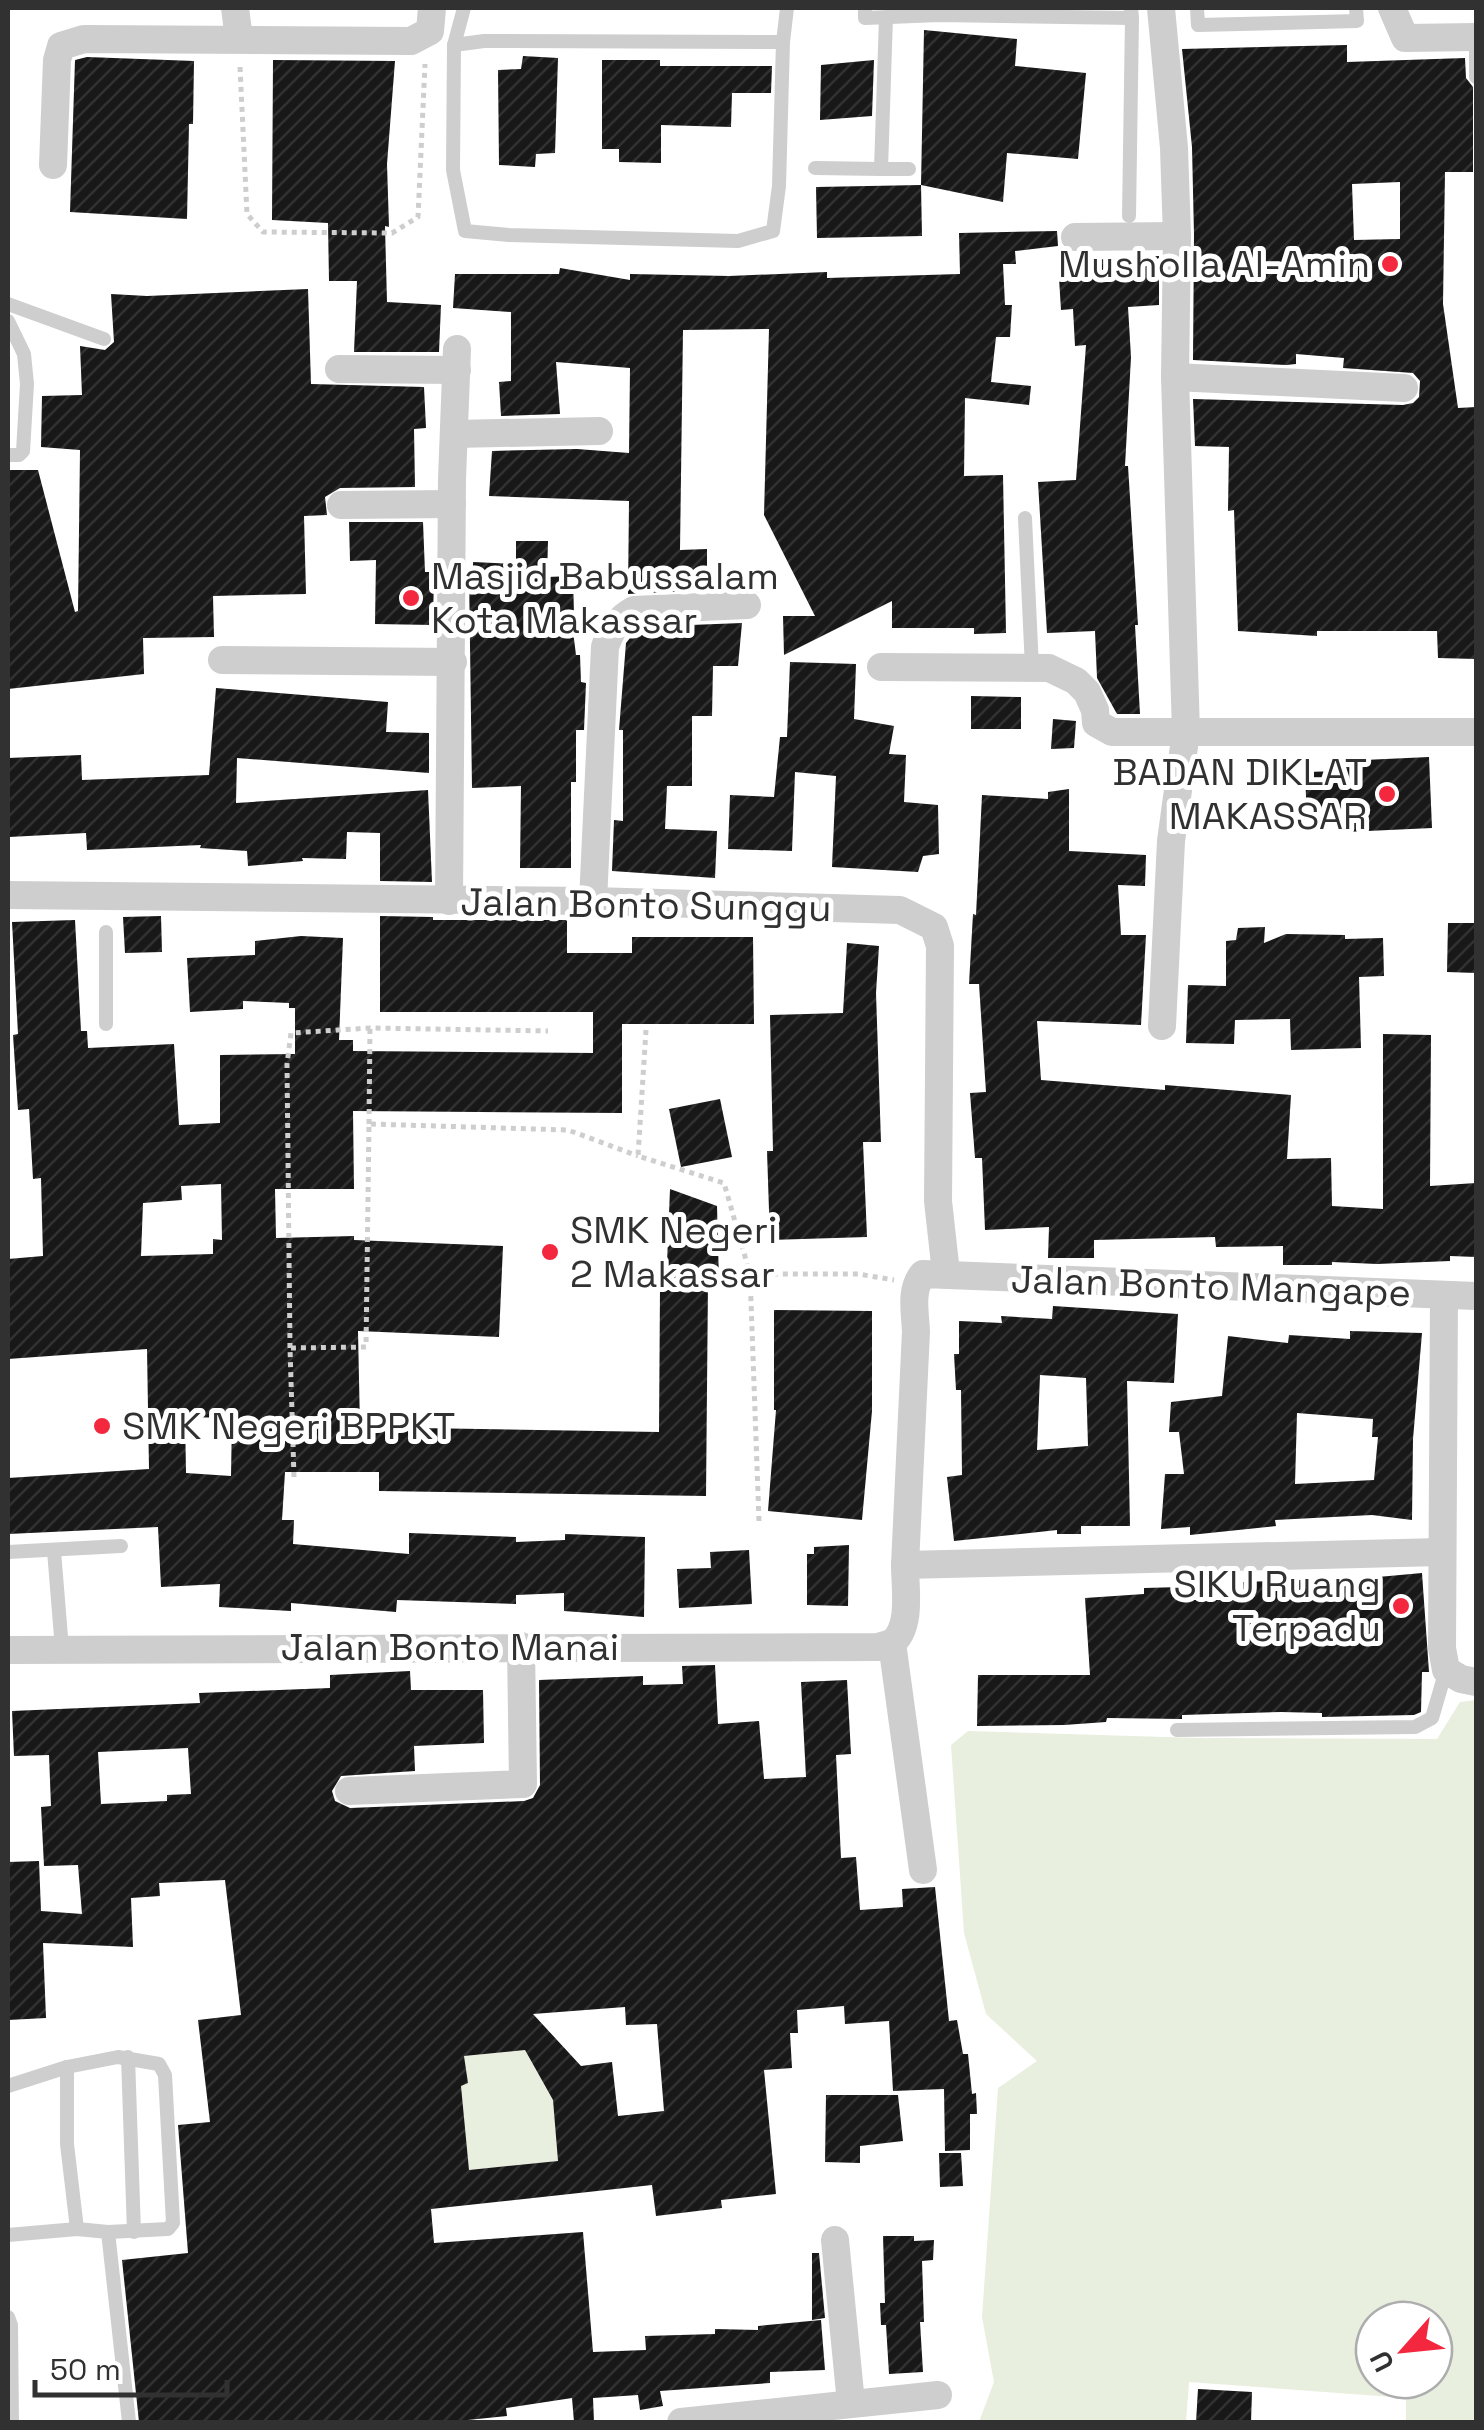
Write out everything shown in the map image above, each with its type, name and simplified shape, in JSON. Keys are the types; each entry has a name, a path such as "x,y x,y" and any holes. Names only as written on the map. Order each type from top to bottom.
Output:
{"street":[{"path":"236,8 239,39"},
{"path":"1160,8 1174,148 1174,377 1186,732 1171,841 1162,1026"},
{"path":"1392,8 1405,38 1476,37"},
{"path":"53,165 57,60 62,46 84,39 411,40 429,21"},
{"path":"1075,237 1176,236"},
{"path":"339,369 457,360 449,901"},
{"path":"1174,377 1404,388"},
{"path":"455,434 599,431"},
{"path":"341,505 452,504"},
{"path":"593,902 604,647 615,625 634,610 746,606"},
{"path":"222,660 453,662"},
{"path":"881,667 1049,668 1087,692 1096,723 1104,730 1476,732"},
{"name":"Jalan Bonto Sunggu","path":"8,896 105,915 449,901 900,910 934,928 940,946 938,1201 946,1273"},
{"path":"923,1870 892,1643 899,1637 905,1617 916,1283 924,1274 946,1273"},
{"name":"Jalan Bonto Mangape","path":"946,1273 1012,1279 1476,1296"},
{"path":"1444,1295 1442,1648 1446,1670 1476,1682"},
{"path":"904,1565 1441,1552"},
{"name":"Jalan Bonto Manai","path":"8,1650 878,1647 892,1643"},
{"path":"349,1790 523,1784 522,1646"},
{"path":"835,2240 851,2403"},
{"path":"682,2422 938,2395"}],"lane":[{"path":"464,8 454,45 453,170 465,231 738,241 773,230 779,186 787,8"},
{"path":"865,8 865,18 939,11 1131,12 1129,216"},
{"path":"1197,8 1198,24 1356,21 1356,8"},
{"path":"880,169 886,18"},
{"path":"1476,37 1476,77"},
{"path":"454,45 484,41 783,42"},
{"path":"815,168 909,169"},
{"path":"8,304 104,339"},
{"path":"8,321 24,354 27,384 24,451 18,456 8,455"},
{"path":"8,384 27,384"},
{"path":"8,419 24,419"},
{"path":"1024,518 1032,668"},
{"path":"105,915 106,1024"},
{"path":"8,1552 122,1546"},
{"path":"54,1551 62,1649"},
{"path":"1177,1730 1415,1727 1432,1718 1446,1670"},
{"path":"128,2057 134,2232"},
{"path":"8,2086 67,2067 128,2057 159,2064 165,2076 173,2223 168,2229 134,2232 77,2229 8,2235"},
{"path":"67,2067 68,2144 77,2229"},
{"path":"108,2232 128,2422"},
{"path":"8,2317 12,2326 12,2422"}],"path":[{"path":"239,39 247,214 263,232 392,233 418,217 429,21"},
{"path":"290,1348 366,1346 370,1028"},
{"path":"294,1477 287,1064 290,1034 370,1028 548,1031"},
{"path":"638,1156 646,1030"},
{"path":"369,1124 568,1130 724,1183 750,1274 758,1522"},
{"path":"750,1274 858,1274 916,1283"}],"green space":[{"path":"1476,1700 1476,2422 1406,2422 1406,2400 1454,2400 1454,2300 1354,2300 1354,2394 1189,2382 1186,2422 979,2422 994,2382 982,2317 998,2088 1037,2061 986,2014 964,1933 951,1745 968,1731 1198,1738 1437,1739 1460,1702"},
{"path":"525,2050 553,2100 558,2161 469,2170 461,2086 468,2083 464,2056"}],"building":[{"path":"924,30 1017,39 1015,66 1086,73 1078,159 1007,153 1003,202 921,185"},
{"path":"1347,45 1347,62 1465,58 1466,78 1473,87 1473,172 1445,172 1443,304 1458,408 1476,407 1476,659 1438,658 1437,631 1317,631 1317,636 1238,631 1234,510 1228,511 1229,447 1195,446 1193,399 1403,405 1419,397 1420,381 1413,373 1343,368 1344,358 1296,354 1296,364 1286,365 1193,360 1192,147 1182,49","holes":["1400,182 1400,239 1354,240 1352,184"]},
{"path":"523,56 558,58 555,153 536,154 535,167 499,165 498,70 521,69"},
{"path":"87,57 194,61 187,219 70,212 75,60"},
{"path":"273,60 395,61 387,164 387,302 441,305 439,352 354,352 357,281 329,281 328,223 272,220"},
{"path":"602,60 660,60 660,66 772,66 771,93 732,93 731,127 661,125 661,163 619,162 619,149 602,149"},
{"path":"874,60 872,116 820,120 821,65"},
{"path":"921,185 922,236 817,238 816,187"},
{"path":"1057,231 1058,246 1015,251 1016,264 1003,264 1005,305 1012,305 1010,337 996,337 991,382 1031,386 1029,405 965,398 964,476 1003,475 1006,633 974,634 974,628 892,628 892,601 784,655 783,616 815,616 764,515 769,329 683,330 680,550 707,549 707,570 759,571 760,593 746,588 628,594 629,501 489,496 492,451 577,449 629,453 630,368 556,362 560,414 501,416 499,382 511,381 511,312 453,308 455,274 559,274 560,268 630,280 630,274 729,276 827,272 827,278 960,274 959,233"},
{"path":"1159,256 1159,305 1128,307 1131,357 1125,466 1138,625 1140,714 1117,714 1097,678 1095,631 1047,633 1038,482 1076,480 1086,345 1075,346 1073,309 1061,310 1058,262"},
{"path":"308,289 311,384 424,387 426,428 414,429 415,487 340,488 325,497 327,515 304,516 306,594 213,596 214,637 143,638 144,674 8,689 8,470 38,470 75,612 78,611 80,450 41,447 42,396 82,395 80,346 105,350 114,342 111,294"},
{"path":"349,522 423,522 425,572 434,572 433,625 375,624 376,560 350,561"},
{"path":"516,541 548,541 547,577 573,576 571,615 581,682 586,683 584,730 576,730 576,782 571,782 571,868 520,868 521,786 472,788 469,573 473,573 473,562 516,564"},
{"path":"742,623 738,666 713,666 712,716 692,716 692,786 667,786 665,829 717,831 715,878 612,871 614,820 623,821 623,730 619,730 626,643 639,627"},
{"path":"790,662 856,664 854,719 894,726 889,754 906,755 904,802 938,805 939,854 923,856 918,872 832,867 836,776 795,772 792,851 728,849 730,795 774,797 780,737 787,737"},
{"path":"216,688 388,702 386,732 429,733 429,773 237,758 236,803 428,790 432,882 380,881 380,833 347,832 346,859 302,858 303,861 248,866 247,851 200,848 201,845 87,850 86,833 9,837 8,758 81,755 82,780 209,775"},
{"path":"971,696 1021,697 1021,729 971,729"},
{"path":"1053,719 1076,721 1074,748 1051,749"},
{"name":"BADAN DIKLAT MAKASSAR","path":"1429,757 1432,828 1346,832 1345,821 1307,822 1305,772 1342,771 1342,761"},
{"path":"1069,789 1069,851 1146,855 1145,886 1118,885 1121,935 1146,935 1141,1025 1037,1021 1041,1080 1291,1095 1287,1159 1331,1158 1332,1206 1383,1209 1383,1034 1431,1035 1430,1186 1476,1183 1476,1257 1283,1265 1283,1246 1216,1247 1215,1237 1094,1240 1094,1258 1048,1258 1049,1227 985,1230 982,1158 975,1158 970,1093 986,1092 979,984 969,984 982,795 1048,799 1048,792"},
{"path":"161,916 162,952 125,953 123,917"},
{"path":"380,916 567,920 567,953 632,953 632,937 753,937 754,1024 622,1024 622,1113 353,1111 354,1189 275,1189 276,1238 354,1236 354,1240 503,1246 499,1337 358,1331 360,1427 659,1432 660,1288 666,1288 670,1189 717,1206 719,1282 708,1281 706,1496 379,1491 379,1472 285,1472 282,1520 294,1520 293,1544 409,1554 409,1533 516,1537 516,1542 565,1540 565,1534 645,1537 644,1617 564,1611 564,1593 516,1595 516,1604 397,1600 396,1612 291,1603 291,1611 219,1607 220,1584 161,1587 158,1527 8,1534 8,1478 149,1469 147,1349 8,1359 8,1259 43,1256 41,1178 33,1179 29,1109 18,1110 12,922 75,920 81,1031 87,1031 88,1048 174,1044 179,1125 220,1123 220,1055 295,1054 295,1008 289,1008 289,1003 243,1001 243,1009 190,1012 187,958 255,955 255,941 301,936 343,938 339,1040 353,1040 353,1051 593,1053 593,1012 380,1012","holes":["221,1184 222,1240 213,1239 213,1254 141,1256 143,1203 182,1200 181,1186","185,1417 232,1418 231,1476 186,1473"]},
{"path":"1448,923 1476,923 1476,973 1447,972"},
{"path":"1265,927 1264,943 1286,934 1383,938 1384,976 1359,977 1361,1048 1291,1050 1290,1019 1235,1020 1234,1044 1186,1043 1188,985 1226,986 1226,941 1236,940 1238,928"},
{"path":"847,943 879,946 876,993 881,1142 863,1142 867,1237 770,1240 770,1015 843,1013"},
{"path":"720,1099 732,1157 681,1167 669,1109"},
{"path":"1053,1306 1178,1314 1174,1383 1127,1381 1130,1526 1081,1526 1081,1534 1057,1534 1057,1530 954,1541 947,1477 962,1475 961,1390 956,1390 954,1354 959,1354 959,1321 1002,1323 1001,1316 1052,1319","holes":["1040,1375 1086,1378 1088,1446 1037,1450"]},
{"path":"774,1310 872,1311 872,1411 862,1520 768,1511 776,1410"},
{"path":"1350,1331 1422,1333 1413,1439 1412,1520 1372,1515 1275,1520 1276,1526 1190,1535 1190,1527 1161,1529 1165,1474 1184,1474 1179,1432 1169,1432 1171,1402 1222,1396 1228,1336 1288,1343 1289,1335 1350,1339","holes":["1297,1413 1373,1419 1372,1437 1378,1437 1374,1480 1295,1484"]},
{"path":"849,1545 848,1606 807,1605 807,1554 814,1554 814,1547"},
{"path":"749,1550 752,1604 679,1608 677,1569 711,1568 710,1552"},
{"path":"1422,1573 1429,1672 1422,1672 1421,1712 1414,1715 1322,1717 1322,1713 1281,1712 1182,1715 1182,1719 1107,1718 1106,1722 1064,1725 977,1726 978,1675 1090,1675 1085,1598 1144,1594 1144,1588 1181,1587 1181,1600 1244,1600 1243,1582 1327,1579 1327,1585 1379,1587 1378,1577"},
{"path":"715,1665 718,1724 759,1721 764,1779 806,1777 801,1682 847,1680 851,1754 836,1755 841,1858 856,1857 860,1910 903,1907 902,1889 935,1887 949,2021 957,2020 963,2054 968,2054 972,2094 976,2093 977,2114 970,2114 970,2150 945,2151 944,2089 893,2091 889,2021 845,2024 844,2006 797,2010 798,2033 790,2033 792,2068 764,2070 776,2194 721,2200 722,2208 656,2216 652,2185 431,2209 434,2243 583,2232 593,2352 646,2350 645,2336 715,2334 715,2329 758,2330 758,2326 821,2320 825,2370 770,2372 770,2383 660,2391 663,2406 640,2410 638,2395 593,2398 594,2422 574,2422 572,2398 506,2408 507,2416 448,2422 139,2422 122,2260 188,2253 178,2125 210,2122 198,2020 241,2015 225,1880 159,1883 160,1896 131,1898 133,1947 43,1943 46,2018 8,2020 8,1862 39,1861 41,1911 82,1914 78,1865 44,1866 41,1807 51,1806 49,1755 14,1756 12,1711 200,1703 199,1693 330,1688 330,1675 410,1671 411,1690 483,1690 484,1743 414,1746 415,1771 341,1776 332,1791 335,1801 350,1808 524,1801 533,1798 540,1785 539,1680 643,1676 643,1685 683,1684 682,1666","holes":["188,1748 191,1794 167,1795 167,1801 101,1804 98,1752","625,2007 626,2025 657,2024 664,2111 618,2116 612,2062 581,2066 533,2014","525,2050 553,2100 558,2161 469,2170 461,2086 468,2083 464,2056"]},
{"path":"826,2095 898,2095 903,2141 860,2146 860,2163 825,2162"},
{"path":"939,2153 961,2153 963,2186 940,2187"},
{"path":"883,2236 934,2240 933,2260 922,2261 923,2372 889,2374 886,2325 881,2325 880,2303 885,2303"},
{"path":"812,2253 819,2253 825,2318 812,2320"},
{"path":"1198,2389 1252,2392 1251,2422 1196,2422"}],"place":[{"name":"Musholla Al-Amin","path":"1390,264"},
{"name":"Masjid Babussalam Kota Makassar","path":"411,598"},
{"name":"BADAN DIKLAT MAKASSAR","path":"1387,794"},
{"name":"SMK Negeri 2 Makassar","path":"550,1252"},
{"name":"SMK Negeri BPPKT","path":"102,1426"},
{"name":"SIKU Ruang Terpadu","path":"1401,1606"}]}
